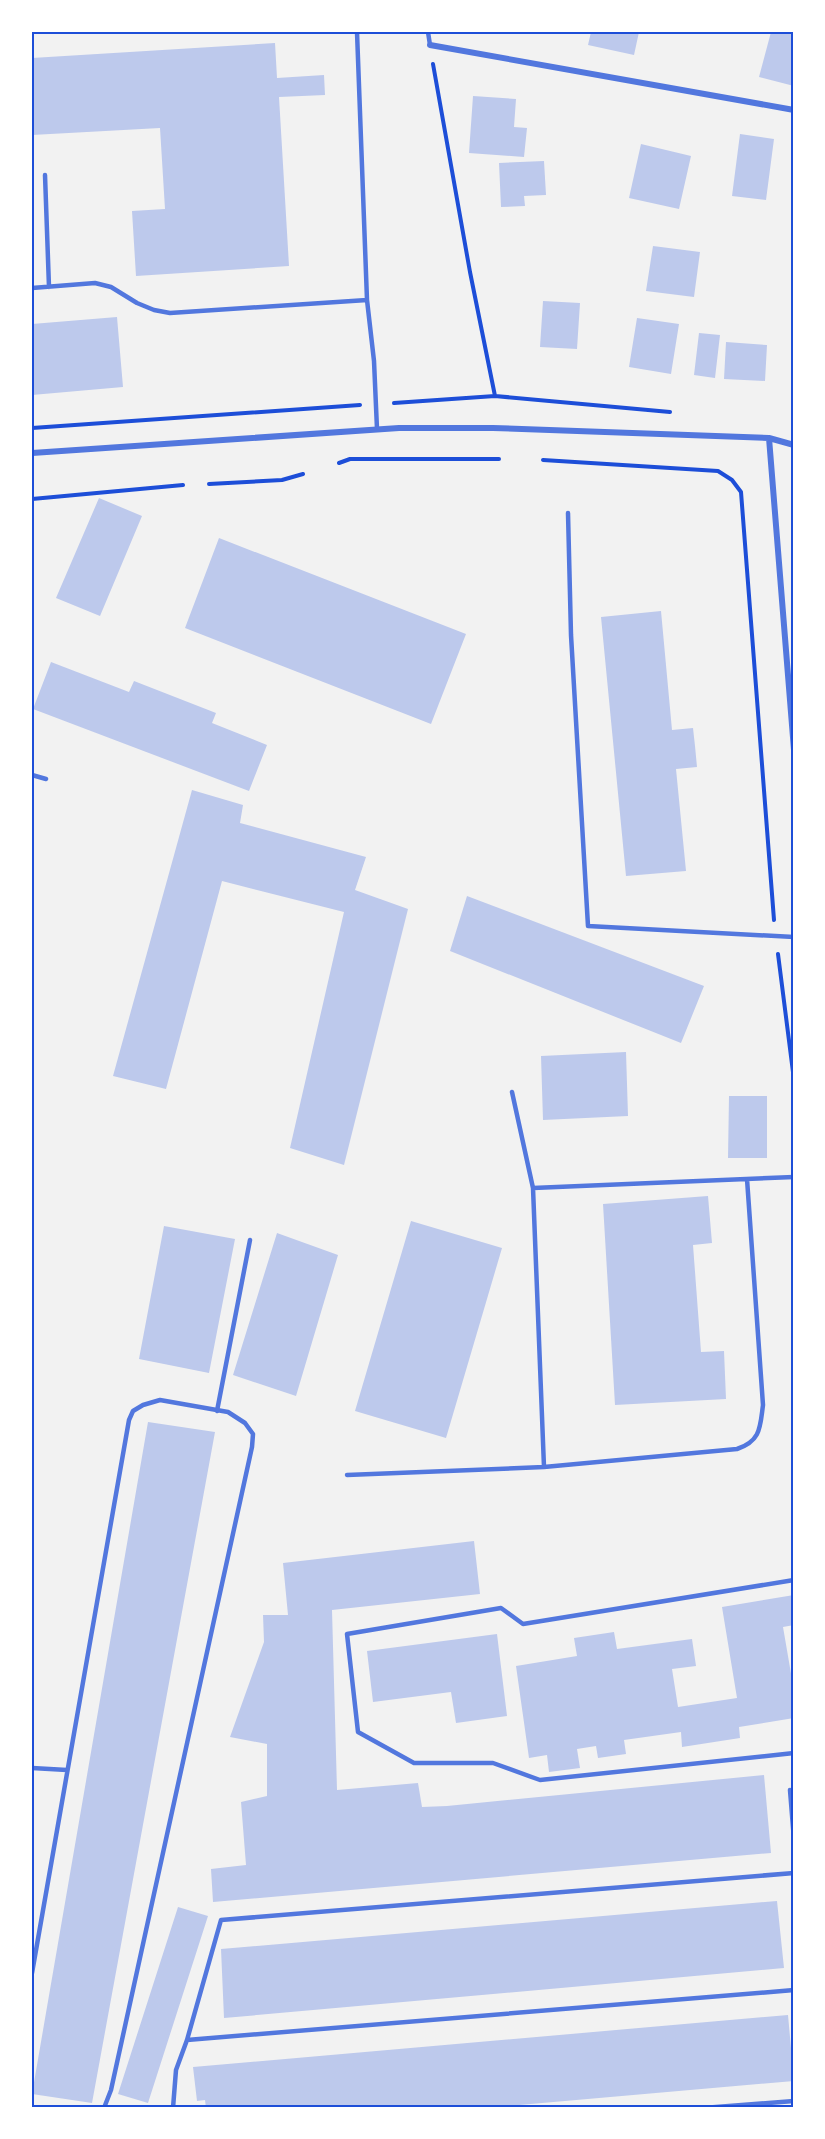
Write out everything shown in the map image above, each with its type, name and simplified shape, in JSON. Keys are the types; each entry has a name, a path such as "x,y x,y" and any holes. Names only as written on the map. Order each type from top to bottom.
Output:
{"street":[{"path":"430,45 794,110"},
{"path":"32,453 377,429 493,428 769,438 794,445"},
{"path":"769,438 794,750"}],"lane":[{"path":"357,32 367,300 374,361 377,429"},
{"path":"428,32 430,45"},
{"path":"45,175 49,287"},
{"path":"32,288 95,283 111,287 146,307 170,313 367,300"},
{"path":"568,513 571,634 588,926 794,937"},
{"path":"32,775 46,779"},
{"path":"512,1092 533,1188 544,1467"},
{"path":"533,1188 794,1177"},
{"path":"346,1475 544,1467 737,1449 748,1445 756,1438 763,1405 747,1179"},
{"path":"217,1411 250,1240"},
{"path":"32,1973 129,1420 133,1411 142,1405 160,1400 228,1412 245,1423 253,1434 252,1447 111,2090 104,2108"},
{"path":"794,1580 523,1624 501,1608 347,1634 358,1732 414,1763 493,1763 540,1780 794,1753"},
{"path":"32,1768 67,1770"},
{"path":"790,1790 794,1840"},
{"path":"173,2108 176,2070 187,2040 221,1920 794,1873"},
{"path":"187,2040 794,1990"},
{"path":"703,2108 794,2101"}],"path":[{"path":"430,45 470,272 495,396"},
{"path":"389,403 495,396 672,412"},
{"path":"32,428 363,405"},
{"path":"339,463 350,459 499,459"},
{"path":"543,460 718,471 732,480 741,492 776,936 794,1080"},
{"path":"209,484 282,480 303,474"},
{"path":"32,499 183,485"}],"building":[{"path":"591,32 639,32 634,55 588,45"},
{"path":"771,32 794,32 794,86 759,77"},
{"path":"275,43 277,78 324,75 325,95 279,97 289,266 136,276 132,211 165,209 160,128 32,135 32,58"},
{"path":"473,96 516,99 514,127 527,128 524,157 469,153"},
{"path":"740,134 774,139 766,200 732,196"},
{"path":"641,144 691,156 679,209 629,198"},
{"path":"544,161 546,195 524,196 525,206 501,207 499,163"},
{"path":"653,246 700,252 694,297 646,291"},
{"path":"543,301 580,303 577,349 540,347"},
{"path":"117,317 123,387 32,395 32,324"},
{"path":"637,318 679,324 671,374 629,367"},
{"path":"699,333 720,335 715,378 694,375"},
{"path":"726,342 767,345 765,381 724,379"},
{"path":"99,498 142,516 100,616 56,598"},
{"path":"219,538 466,634 431,724 185,628"},
{"path":"661,611 672,730 693,728 695,746 697,767 676,769 686,871 626,876 601,617"},
{"path":"51,662 129,692 134,681 216,713 212,723 267,745 249,791 33,709"},
{"path":"192,790 243,805 240,823 366,857 355,890 408,909 344,1165 290,1148 344,912 222,881 166,1089 113,1076"},
{"path":"467,896 704,986 681,1043 450,951"},
{"path":"626,1052 628,1116 543,1120 541,1056"},
{"path":"729,1096 767,1096 767,1158 728,1158"},
{"path":"708,1196 712,1243 693,1245 701,1352 724,1351 726,1399 615,1405 603,1204"},
{"path":"411,1221 502,1248 446,1438 355,1411"},
{"path":"164,1226 235,1239 209,1373 139,1359"},
{"path":"277,1233 338,1255 296,1396 233,1375"},
{"path":"148,1422 215,1432 92,2103 32,2094"},
{"path":"474,1541 480,1594 332,1610 337,1790 418,1783 422,1807 764,1775 771,1853 213,1902 211,1869 246,1865 241,1802 267,1796 267,1744 230,1737 264,1642 263,1615 288,1615 283,1563"},
{"path":"794,1595 794,1625 783,1627 794,1691 794,1718 739,1727 740,1738 682,1747 681,1732 624,1740 626,1754 598,1758 596,1746 577,1749 580,1768 549,1772 547,1755 529,1758 516,1666 577,1656 574,1638 614,1632 617,1649 692,1639 696,1666 672,1669 678,1707 737,1698 722,1607"},
{"path":"497,1634 507,1716 456,1723 451,1692 373,1702 367,1651"},
{"path":"777,1901 784,1968 224,2018 221,1949"},
{"path":"178,1907 208,1916 148,2103 118,2094"},
{"path":"788,2015 794,2081 485,2108 206,2108 205,2100 197,2101 193,2067"}]}
